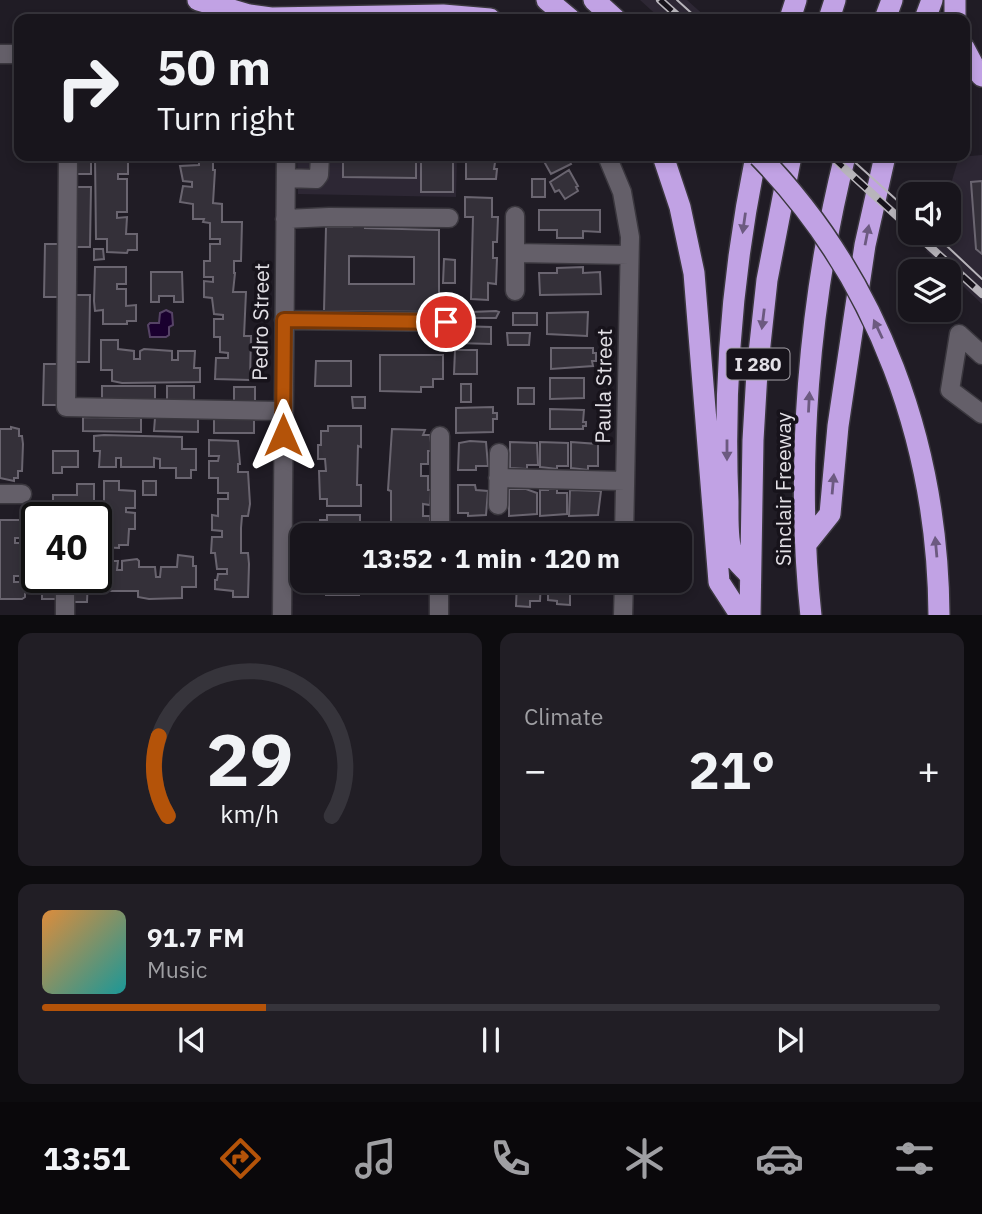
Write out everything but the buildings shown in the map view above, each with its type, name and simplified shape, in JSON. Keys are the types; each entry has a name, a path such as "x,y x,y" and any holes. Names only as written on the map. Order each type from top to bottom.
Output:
{"highway":[{"path":"198,0 246,14"},
{"path":"547,0 564,14"},
{"path":"594,0 609,14"},
{"path":"970,59 982,76"},
{"path":"665,161 680,207 694,274 719,582 741,615"},
{"path":"750,575 732,554 727,443 735,296 746,209 757,161"},
{"path":"762,161 804,208 842,263 872,316 897,374 915,432 930,496 938,563 939,615"},
{"name":"Sinclair Freeway","path":"750,615 753,440 758,360 769,267 790,161"},
{"name":"Sinclair Freeway","path":"811,615 806,445 810,374 827,237 844,161"},
{"path":"807,544 831,514 838,426 865,245 884,161"}],"street":[{"path":"68,161 65,407 283,411"},
{"name":"Pedro Street","path":"282,615 286,161"},
{"path":"286,178 316,179 319,175 320,161"},
{"name":"Paula Street","path":"609,161 622,192 629,246 624,523"},
{"path":"515,216 515,290"},
{"path":"285,219 449,218"},
{"path":"515,253 629,246"},
{"path":"284,320 446,322"},
{"path":"982,355 960,334 950,390 982,414"},
{"path":"440,436 440,523"},
{"path":"498,505 499,453"},
{"path":"498,478 625,481"},
{"path":"0,494 22,494"},
{"path":"65,593 65,615"},
{"path":"439,593 439,615"},
{"path":"623,615 624,593"}],"shaded area":[{"path":"640,0 687,0 702,14 655,14"},
{"path":"982,155 982,304 961,284 961,259 934,259 926,251 929,245 961,245 961,182 952,182 958,161 970,161 970,156"},
{"path":"297,161 457,161 456,197 298,194"},
{"path":"166,310 172,313 173,325 169,327 169,335 150,337 148,325 159,323 160,313"}],"tram line":[{"path":"677,0 692,14"},
{"path":"854,161 898,201"},
{"path":"946,245 982,279"}],"railway":[{"path":"660,0 675,14"},
{"path":"836,161 898,217"},
{"path":"928,245 982,294"}],"route":[{"path":"283,435 284,320 446,322"}]}
